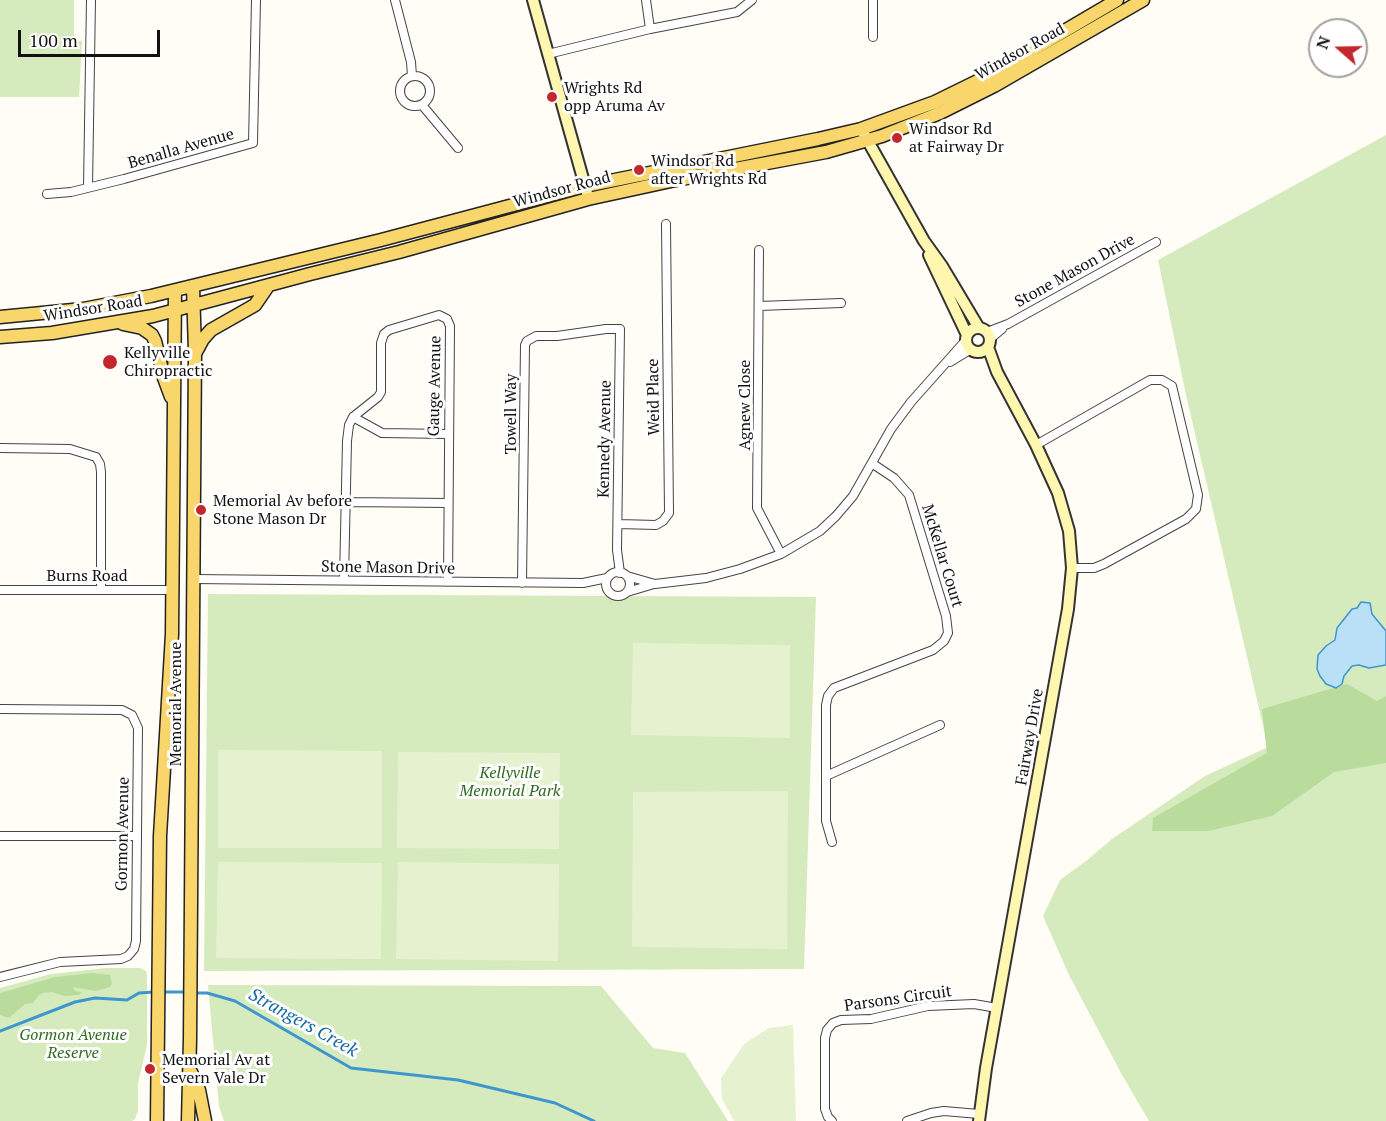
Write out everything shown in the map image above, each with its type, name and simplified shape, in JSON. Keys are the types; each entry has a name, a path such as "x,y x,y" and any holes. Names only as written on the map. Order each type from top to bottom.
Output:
{"main road":[{"name":"Windsor Road","path":"0,337 119,324 431,244 588,199 826,152 988,76 1117,0"},
{"name":"Windsor Road","path":"0,317 83,309 193,287 585,186 818,140 864,134 882,136 940,113 994,86 1143,0"},
{"path":"195,352 211,330 255,305 268,286"},
{"name":"Memorial Avenue","path":"188,1121 195,352 193,287"},
{"name":"Memorial Avenue","path":"155,1118 162,786 171,668 173,590 175,291"},
{"path":"119,324 142,328 152,335 174,404"},
{"path":"189,1068 199,1090 205,1121"}],"street":[{"path":"88,187 91,0"},
{"name":"Benalla Avenue","path":"47,194 70,192 253,143 256,0"},
{"path":"395,0 411,62 412,76"},
{"path":"533,0 588,199"},
{"path":"646,0 650,29"},
{"path":"548,54 650,29 737,12 752,0"},
{"path":"873,0 873,37"},
{"path":"412,76 422,77 429,84 429,98 422,105 408,105 400,93 404,80 412,76"},
{"path":"422,105 458,148"},
{"name":"Fairway Drive","path":"864,134 924,241 935,271 979,340 1036,445 1064,509 1071,544 1072,568 1068,609 979,1118"},
{"name":"Weid Place","path":"618,524 656,525 663,521 669,513 666,224"},
{"name":"Stone Mason Drive","path":"583,583 607,589 616,596 656,584 706,578 740,570 802,543 836,516 853,496 898,420 946,364 979,340 1156,242"},
{"name":"Agnew Close","path":"759,250 757,508 781,554"},
{"path":"759,306 841,303"},
{"name":"Gauge Avenue","path":"353,417 381,392 381,343 384,334 389,330 439,315 447,319 450,326 448,582"},
{"name":"Towell Way","path":"522,583 525,345 531,337 536,336 557,336 606,328 620,329"},
{"name":"Kennedy Avenue","path":"617,575 620,329"},
{"path":"1036,445 1150,380 1168,382 1174,391 1198,495 1196,509 1186,519 1104,564 1094,568 1072,568"},
{"path":"344,580 347,441 353,417 382,433 448,434"},
{"path":"0,448 70,449 96,457 102,472 101,590"},
{"name":"McKellar Court","path":"832,843 825,821 826,705 830,692 933,650 944,641 948,633 946,616 909,495 894,478 873,464"},
{"path":"345,502 448,502"},
{"path":"607,589 617,575 630,584 627,592"},
{"name":"Stone Mason Drive","path":"193,579 583,583 617,575 656,584"},
{"name":"Burns Road","path":"0,590 173,590"},
{"name":"Gormon Avenue","path":"0,709 122,710 132,715 138,729 136,941 131,953 121,959 54,963 0,977"},
{"path":"826,776 940,725"},
{"path":"0,836 137,836"},
{"name":"Parsons Circuit","path":"832,1121 825,1109 825,1050 826,1034 833,1023 842,1020 871,1019 928,1006 974,1004 997,1008"},
{"path":"907,1121 944,1111 979,1118"}],"green space":[{"path":"0,0 74,0 74,41 82,41 79,97 0,97"},
{"path":"1386,135 1386,1121 1149,1121 1069,975 1043,916 1060,880 1112,839 1205,776 1268,747 1186,395 1158,260"},
{"name":"Kellyville Memorial Park","path":"208,594 816,597 804,969 204,971"},
{"path":"633,643 790,645 790,738 631,735"},
{"path":"1347,684 1377,701 1386,696 1386,763 1334,772 1272,816 1208,831 1152,831 1153,818 1267,753 1262,709"},
{"path":"218,750 382,751 382,848 218,848"},
{"path":"398,752 560,753 559,849 397,848"},
{"path":"788,791 787,949 632,947 633,792"},
{"path":"218,862 382,863 381,959 216,958"},
{"path":"398,862 559,864 558,961 396,959"},
{"name":"Gormon Avenue Reserve","path":"106,968 140,968 146,971 147,975 147,1045 138,1083 138,1111 135,1119 132,1121 0,1121 0,988 51,974"},
{"path":"92,973 110,975 112,983 110,987 96,991 73,987 75,991 82,992 79,995 64,996 52,992 43,993 33,1003 25,1004 9,1018 0,1015 0,993 55,977"},
{"path":"208,985 601,986 653,1048 685,1053 728,1121 224,1121 219,1106"},
{"path":"793,1025 796,1121 734,1121 722,1099 721,1078 744,1044 769,1028"}],"water":[{"path":"1361,602 1370,603 1372,614 1386,631 1386,665 1369,668 1359,665 1352,666 1344,676 1342,684 1336,688 1326,684 1320,676 1317,669 1318,655 1335,640 1337,628 1352,609 1357,608"}],"waterway":[{"name":"Strangers Creek","path":"0,1031 75,1002 95,998 127,1000 139,993 154,992"},
{"name":"Strangers Creek","path":"161,992 187,992"},
{"name":"Strangers Creek","path":"194,993 207,993 235,1001 351,1068 458,1080 555,1103 594,1121"}],"place":[{"name":"Wrights Rd opp Aruma Av","path":"552,97"},
{"name":"Windsor Rd at Fairway Dr","path":"897,138"},
{"name":"Windsor Rd after Wrights Rd","path":"639,170"},
{"name":"Kellyville Chiropractic","path":"110,362"},
{"name":"Memorial Av before Stone Mason Dr","path":"201,510"},
{"name":"Memorial Av at Severn Vale Dr","path":"150,1069"}]}
